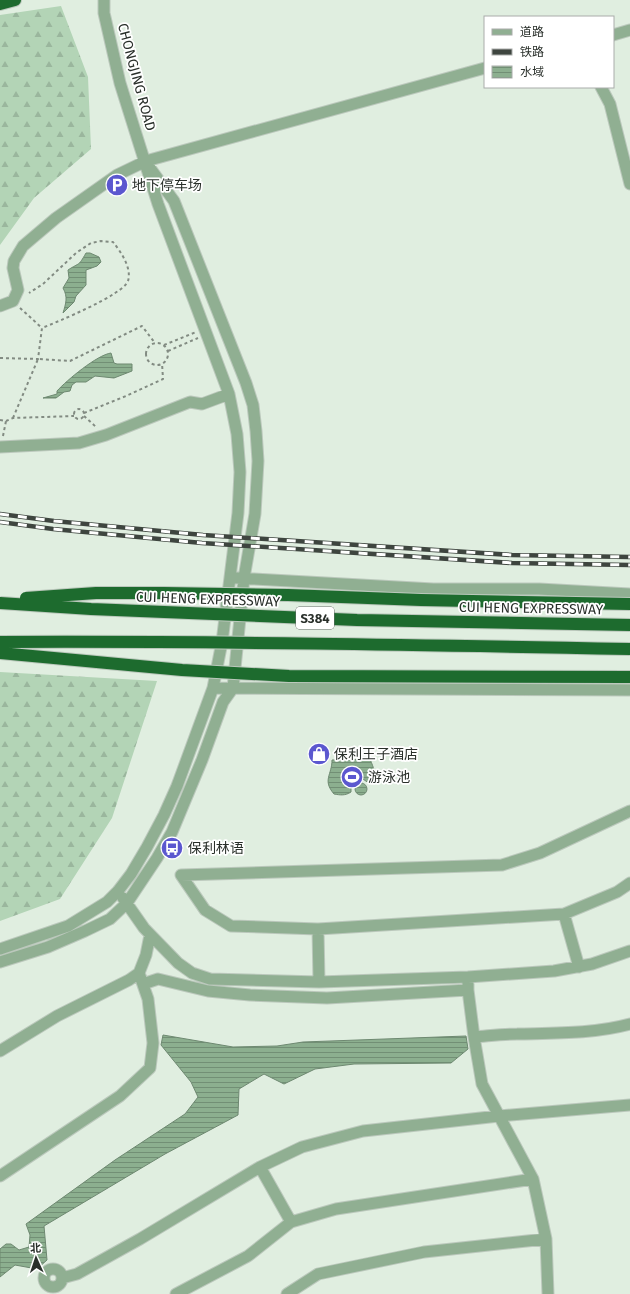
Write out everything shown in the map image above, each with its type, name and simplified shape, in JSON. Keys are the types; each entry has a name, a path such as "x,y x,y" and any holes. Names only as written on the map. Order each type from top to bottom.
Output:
{"highway":[{"path":"0,4 15,0"},
{"path":"0,601 96,593 164,593 280,594 421,600 630,604"},
{"name":"CUI HENG EXPRESSWAY","path":"0,601 91,609 357,620 630,625"},
{"name":"S384","path":"0,642 289,643 630,649"},
{"path":"0,653 182,670 289,676 630,678"}],"street":[{"name":"CHONGJING ROAD","path":"104,0 104,13 120,83 146,161"},
{"path":"614,34 630,30"},
{"path":"0,306 13,301 18,290 13,268 17,255 23,246 56,218 117,175 146,161 484,68"},
{"path":"602,88 610,104 630,184"},
{"path":"0,949 68,926 107,902 131,874 164,815 177,786 213,688 222,642 238,513 240,472 237,434 229,394 158,204 146,161"},
{"path":"0,962 48,947 85,931 110,919 127,903 157,858 172,832 202,760 223,702 233,688 244,578 255,514 258,461 253,405 246,383 174,201 146,161"},
{"path":"1,447 79,443 106,435 190,402 202,404 229,394"},
{"path":"230,578 433,589 539,589 630,594"},
{"path":"213,688 630,690"},
{"path":"630,811 540,853 502,865 181,875 205,910 231,926 318,928 564,914 617,892 630,883"},
{"path":"118,891 150,935 178,962 192,973 210,980 319,982 468,977 554,971 579,967 630,951"},
{"path":"564,914 579,967"},
{"path":"318,928 319,982"},
{"path":"0,1176 120,1096 150,1068 153,1043 148,999 141,978 150,935"},
{"path":"468,977 468,990 474,1037 482,1084 533,1179 546,1239 548,1294"},
{"path":"0,1051 57,1016 129,980 141,978 158,979 208,991 250,995 327,998 468,990"},
{"path":"474,1037 515,1034 557,1034 614,1028 630,1024"},
{"path":"62,1278 76,1274 140,1239 260,1167 302,1147 363,1131 499,1116 630,1105"},
{"path":"260,1167 291,1222"},
{"path":"176,1294 248,1256 291,1222 336,1209 533,1179"},
{"path":"286,1294 318,1274 424,1252 546,1239"}],"path":[{"path":"18,290 28,294 43,284 76,253 91,243 101,241 113,242 120,250 127,266 128,280 124,287 110,296 59,322 42,328"},
{"path":"13,301 42,328"},
{"path":"0,358 70,361 142,326 155,343 164,345 206,331"},
{"path":"14,418 38,359 42,328"},
{"path":"168,351 206,331"},
{"path":"155,343 149,347 146,354 151,363 155,364 162,363 166,359 168,351 164,345"},
{"path":"0,420 6,421 14,418 74,416 80,419 84,416 84,413 163,379 162,363"},
{"path":"74,416 74,412 78,409 83,410 84,413"},
{"path":"1,447 6,421"}],"green space":[{"path":"61,6 88,77 91,149 34,198 0,245 0,15"},
{"path":"0,672 157,681 112,818 60,899 0,921"}],"water":[{"path":"86,253 99,257 101,262 97,266 86,270 86,285 76,296 74,302 63,313 66,294 63,288 69,278 68,270 77,265"},
{"path":"111,353 114,363 132,364 132,371 114,378 95,376 86,382 76,382 72,385 70,391 64,392 56,398 43,398 57,394 57,391 62,386 82,369 98,358"},
{"name":"游泳池","path":"370,759 375,773 375,780 373,782 370,784 363,779 357,779 351,784 351,792 345,795 334,794 330,789 328,781 332,760"},
{"path":"363,783 366,784 366,794 359,795 356,794 355,787 356,784"},
{"path":"163,1035 233,1047 277,1046 303,1042 466,1036 468,1049 451,1063 354,1064 315,1069 284,1084 264,1074 239,1089 238,1115 165,1154 44,1226 47,1260 37,1269 15,1265 0,1277 0,1249 6,1244 11,1244 19,1250 29,1247 30,1235 26,1224 115,1160 185,1114 198,1097 191,1082 161,1045"}],"railway":[{"path":"0,514 54,521 203,535 512,555 630,557"},
{"path":"0,522 53,529 202,543 512,563 630,565"}],"place":[{"name":"地下停车场","path":"117,185"},
{"name":"保利王子酒店","path":"319,754"},
{"name":"游泳池","path":"352,777"},
{"name":"保利林语","path":"172,848"}]}
